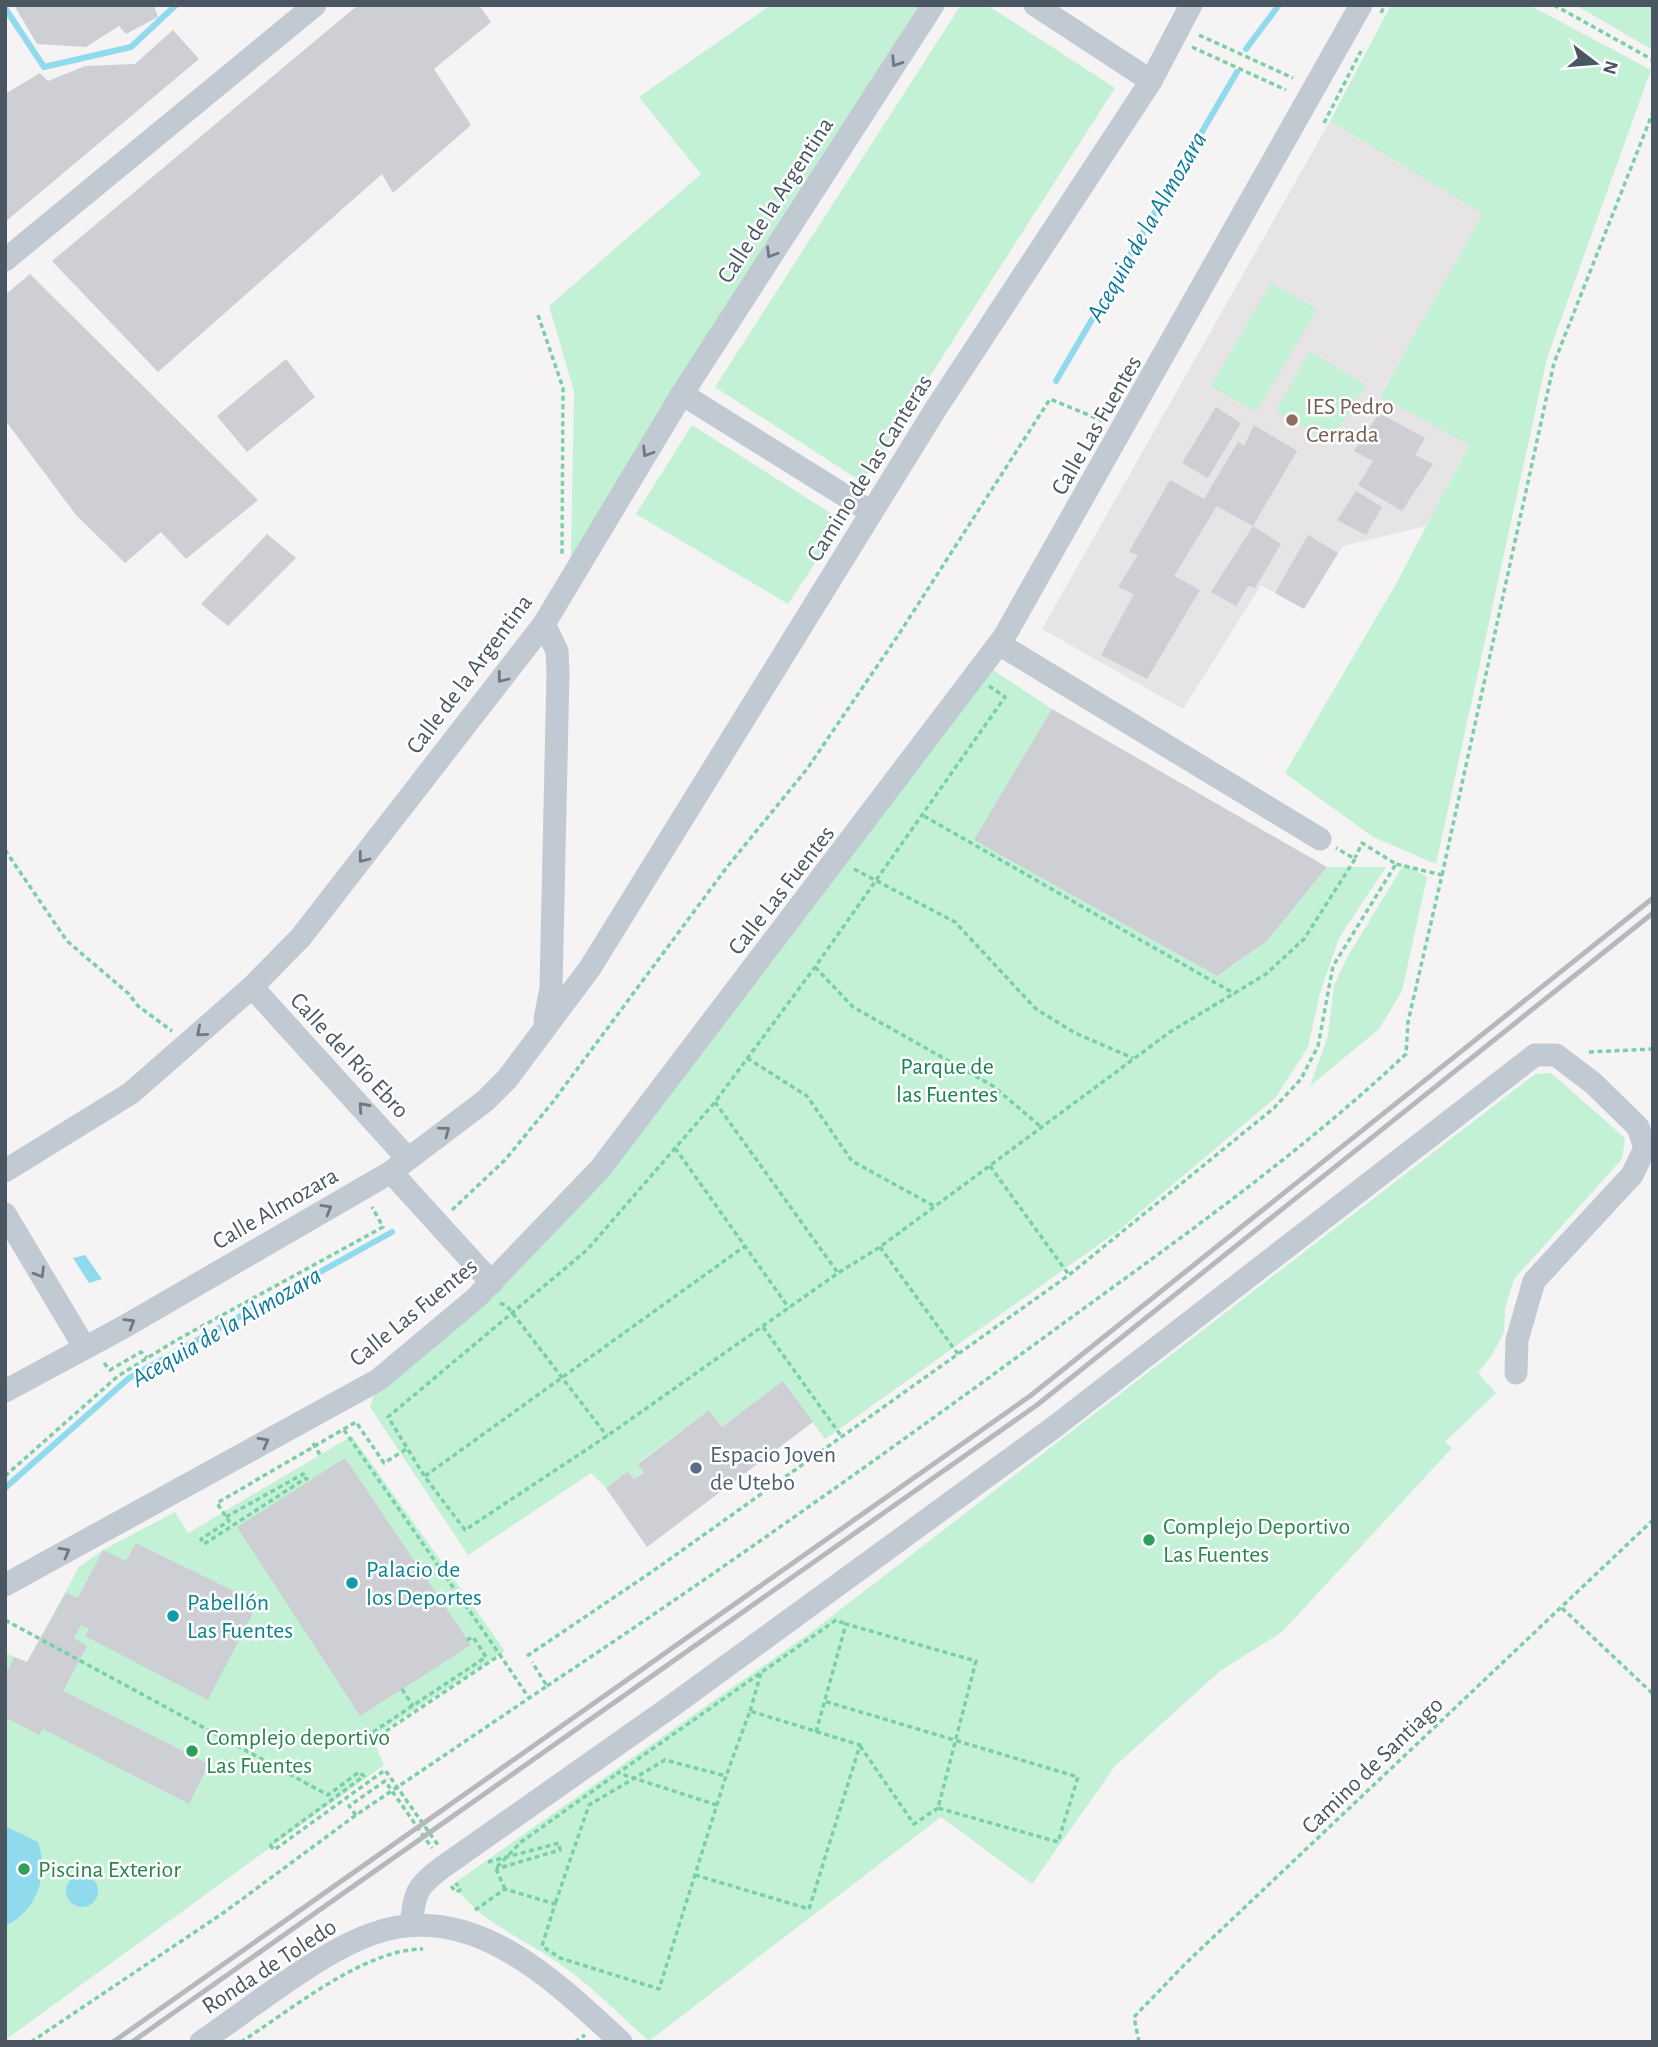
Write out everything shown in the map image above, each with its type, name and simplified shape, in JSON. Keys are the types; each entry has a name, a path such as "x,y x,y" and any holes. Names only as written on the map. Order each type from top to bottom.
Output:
{"street":[{"path":"5,260 316,5"},
{"name":"Calle de la Argentina","path":"5,1171 131,1093 252,987 301,937 544,624 682,394 933,5"},
{"path":"1035,5 1151,81"},
{"name":"Camino de las Canteras","path":"541,1032 587,969 871,512 1183,36 1191,5"},
{"name":"Calle Las Fuentes","path":"5,1585 378,1380 492,1283 600,1169 999,644 1178,334 1370,11"},
{"path":"682,394 871,512"},
{"path":"541,1032 550,997 552,958 558,672 556,651 544,624"},
{"path":"999,644 1320,839"},
{"path":"552,958 573,959 587,969"},
{"name":"Calle del Río Ebro","path":"252,987 400,1165 492,1283"},
{"name":"Calle Almozara","path":"5,1391 85,1348 400,1165 485,1101 516,1068 541,1032"},
{"path":"411,1924 415,1894 421,1884 440,1869 668,1708 1053,1428 1535,1055 1556,1055 1593,1083 1638,1127 1645,1148 1632,1175 1534,1281 1517,1340 1516,1373"},
{"path":"5,1214 85,1348"},
{"name":"Ronda de Toledo","path":"201,2042 334,1952 372,1933 411,1924 475,1934 518,1956 563,1988 621,2042"}],"path":[{"path":"1370,11 1385,5"},
{"path":"1554,5 1653,60"},
{"path":"1286,90 1186,44 1183,36 1192,31 1293,78"},
{"path":"1324,123 1367,41"},
{"path":"31,2042 226,1911 356,1815 688,1592 914,1433 1341,1115 1406,1054 1408,1022 1554,363 1653,112"},
{"path":"538,314 563,388 562,592"},
{"path":"448,1213 471,1195 505,1160 552,1103 727,867 807,769 897,638 1050,399 1104,422"},
{"path":"987,724 815,967 715,1102 675,1149 587,1250 388,1417 425,1477 465,1530 607,1436 838,1273 880,1247 1170,1032 1266,974 1304,939 1362,843 1396,864 1442,875"},
{"path":"923,815 1235,994"},
{"path":"1320,839 1354,859"},
{"path":"5,850 66,941 113,980 138,1006 187,1044"},
{"path":"837,860 956,922 1035,1009 1075,1033 1134,1059"},
{"path":"527,1656 653,1571 1069,1275 1274,1108 1301,1079 1318,1045 1333,966 1396,864"},
{"path":"815,967 853,1007 921,1048 951,1060 982,1079 1040,1126"},
{"path":"1562,1059 1581,1052 1653,1049"},
{"path":"747,1058 807,1096 852,1161 934,1206"},
{"path":"715,1102 838,1273"},
{"path":"675,1149 789,1308"},
{"path":"990,1166 1069,1275"},
{"path":"5,1476 117,1376 383,1227 371,1205"},
{"path":"425,1477 745,1246"},
{"path":"880,1247 958,1354"},
{"path":"511,1314 607,1436"},
{"path":"762,1326 842,1437"},
{"path":"104,1363 110,1370 141,1352 147,1358"},
{"path":"337,1420 529,1698"},
{"path":"226,1517 303,1474 307,1479 204,1545 201,1539 229,1521 226,1517 217,1503 356,1422 384,1463 408,1448"},
{"path":"308,1435 320,1455"},
{"name":"Camino de Santiago","path":"1139,2042 1134,2017 1185,1964 1653,1520"},
{"path":"1562,1608 1653,1694"},
{"path":"5,1620 328,1795 359,1772 364,1776 270,1845 274,1850 385,1770 446,1856"},
{"path":"496,1869 520,1842 836,1620 976,1661 938,1808 914,1824 860,1745 750,1711"},
{"path":"816,1732 846,1624"},
{"path":"467,1640 472,1637 486,1657 373,1732 377,1737 500,1655"},
{"path":"532,1662 547,1686"},
{"path":"726,1776 665,1760 589,1805 542,1945 560,1958 659,1989 761,1673"},
{"path":"402,1689 413,1706"},
{"path":"824,1701 1078,1777 1058,1842 938,1808"},
{"path":"695,1875 809,1909 860,1745"},
{"path":"618,1773 632,1780 717,1805"},
{"path":"356,1815 349,1806 385,1781 439,1859"},
{"path":"479,1864 559,1843 559,1850 496,1869"},
{"path":"496,1869 505,1889 555,1904"},
{"path":"449,1883 456,1892 460,1890 455,1881"},
{"path":"475,1910 505,1889"},
{"path":"241,2042 359,1966 389,1953 428,1949"},
{"path":"572,2028 582,2037"}],"shaded area":[{"name":"IES Pedro Cerrada","path":"1330,121 1484,214 1380,395 1469,445 1426,526 1343,546 1304,609 1261,585 1183,709 1042,629"}],"green space":[{"path":"771,5 919,5 571,559 574,391 549,306 701,174 639,97"},
{"path":"961,5 987,5 1115,88 862,482 715,387"},
{"path":"1391,5 1529,5 1651,70 1547,358 1436,864 1373,837 1285,773 1396,584 1469,445 1380,396 1483,214 1330,121"},
{"path":"1575,5 1653,5 1653,50"},
{"path":"1271,283 1317,309 1256,412 1211,386"},
{"path":"1310,351 1366,385 1330,442 1276,411"},
{"path":"692,425 843,521 788,604 636,514"},
{"name":"Parque de las Fuentes","path":"984,664 1052,709 975,840 1217,976 1267,941 1327,867 1386,867 1339,938 1320,993 1308,1047 1276,1097 1118,1231 825,1439 783,1382 722,1427 709,1410 638,1463 644,1473 634,1479 626,1473 606,1488 591,1473 468,1555 370,1407 378,1380 476,1298 672,1074"},
{"path":"1404,864 1427,877 1402,991 1379,1029 1310,1086 1328,1036 1334,985 1348,956"},
{"name":"Complejo Deportivo Las Fuentes","path":"1551,1073 1625,1138 1622,1159 1514,1279 1505,1308 1504,1332 1492,1355 1478,1373 1496,1393 1445,1442 1452,1448 1282,1632 1220,1671 1115,1766 1032,1884 941,1817 649,2041 564,1967 474,1908 453,1884 810,1633 1535,1074"},
{"name":"Complejo deportivo Las Fuentes","path":"352,1436 505,1651 372,1737 384,1765 5,2040 5,1653 27,1662 79,1567 103,1550 175,1512 188,1533"}],"water":[{"path":"85,1255 102,1279 89,1283 73,1258"},
{"name":"Piscina Exterior","path":"5,1826 38,1842 42,1866 38,1890 33,1901 26,1911 5,1926"},
{"path":"82,1875 93,1880 98,1891 93,1902 82,1907 71,1902 66,1891 71,1880"}],"building":[{"path":"14,5 154,5 158,17 126,34 119,26 86,47 37,44"},
{"path":"358,5 479,5 491,22 434,69 471,125 393,193 382,174 158,372 52,261"},
{"path":"173,30 199,59 5,222 5,94 40,73 48,81 85,66 135,64"},
{"path":"30,274 258,500 186,559 161,532 125,563 76,515 5,420 5,295"},
{"path":"286,359 315,397 247,452 217,416"},
{"path":"1216,407 1241,423 1208,478 1182,463"},
{"path":"1379,413 1425,438 1415,455 1433,464 1402,511 1358,485 1373,461 1354,451"},
{"path":"1254,425 1297,451 1253,526 1217,506 1174,576 1200,590 1147,679 1101,655 1134,594 1118,587 1138,555 1129,552 1170,480 1204,499 1238,442 1244,446"},
{"path":"1356,491 1382,507 1366,535 1337,520"},
{"path":"1253,526 1281,544 1255,588 1248,586 1236,606 1211,592"},
{"path":"267,534 296,558 228,626 201,604"},
{"path":"1308,535 1338,553 1304,609 1275,593"},
{"path":"1052,709 1327,867 1267,941 1217,976 974,840"},
{"name":"Espacio Joven de Utebo","path":"783,1381 813,1422 647,1547 606,1488 627,1472 634,1479 644,1473 638,1464 709,1410 722,1427"},
{"name":"Palacio de los Deportes","path":"345,1458 471,1645 360,1716 237,1527"},
{"path":"136,1543 258,1603 208,1700 85,1636 89,1629 81,1625 74,1638 87,1646 63,1691 209,1764 189,1804 43,1729 39,1735 5,1717 5,1669 8,1670 14,1657 27,1662 66,1593 78,1598 103,1550 126,1561"}],"waterway":[{"path":"5,8 44,67 131,47 176,5"},
{"name":"Acequia de la Almozara","path":"1246,49 1279,5"},
{"name":"Acequia de la Almozara","path":"1056,381 1237,72"},
{"name":"Acequia de la Almozara","path":"5,1488 129,1378 392,1232"}],"railway":[{"path":"113,2042 1030,1396 1653,898"},
{"path":"132,2042 1037,1405 1653,913"}],"place":[{"name":"IES Pedro Cerrada","path":"1292,420"},
{"name":"Espacio Joven de Utebo","path":"696,1468"},
{"name":"Complejo Deportivo Las Fuentes","path":"1149,1540"},
{"name":"Palacio de los Deportes","path":"352,1583"},
{"name":"Pabellón Las Fuentes","path":"173,1616"},
{"name":"Complejo deportivo Las Fuentes","path":"192,1751"},
{"name":"Piscina Exterior","path":"24,1869"}]}
